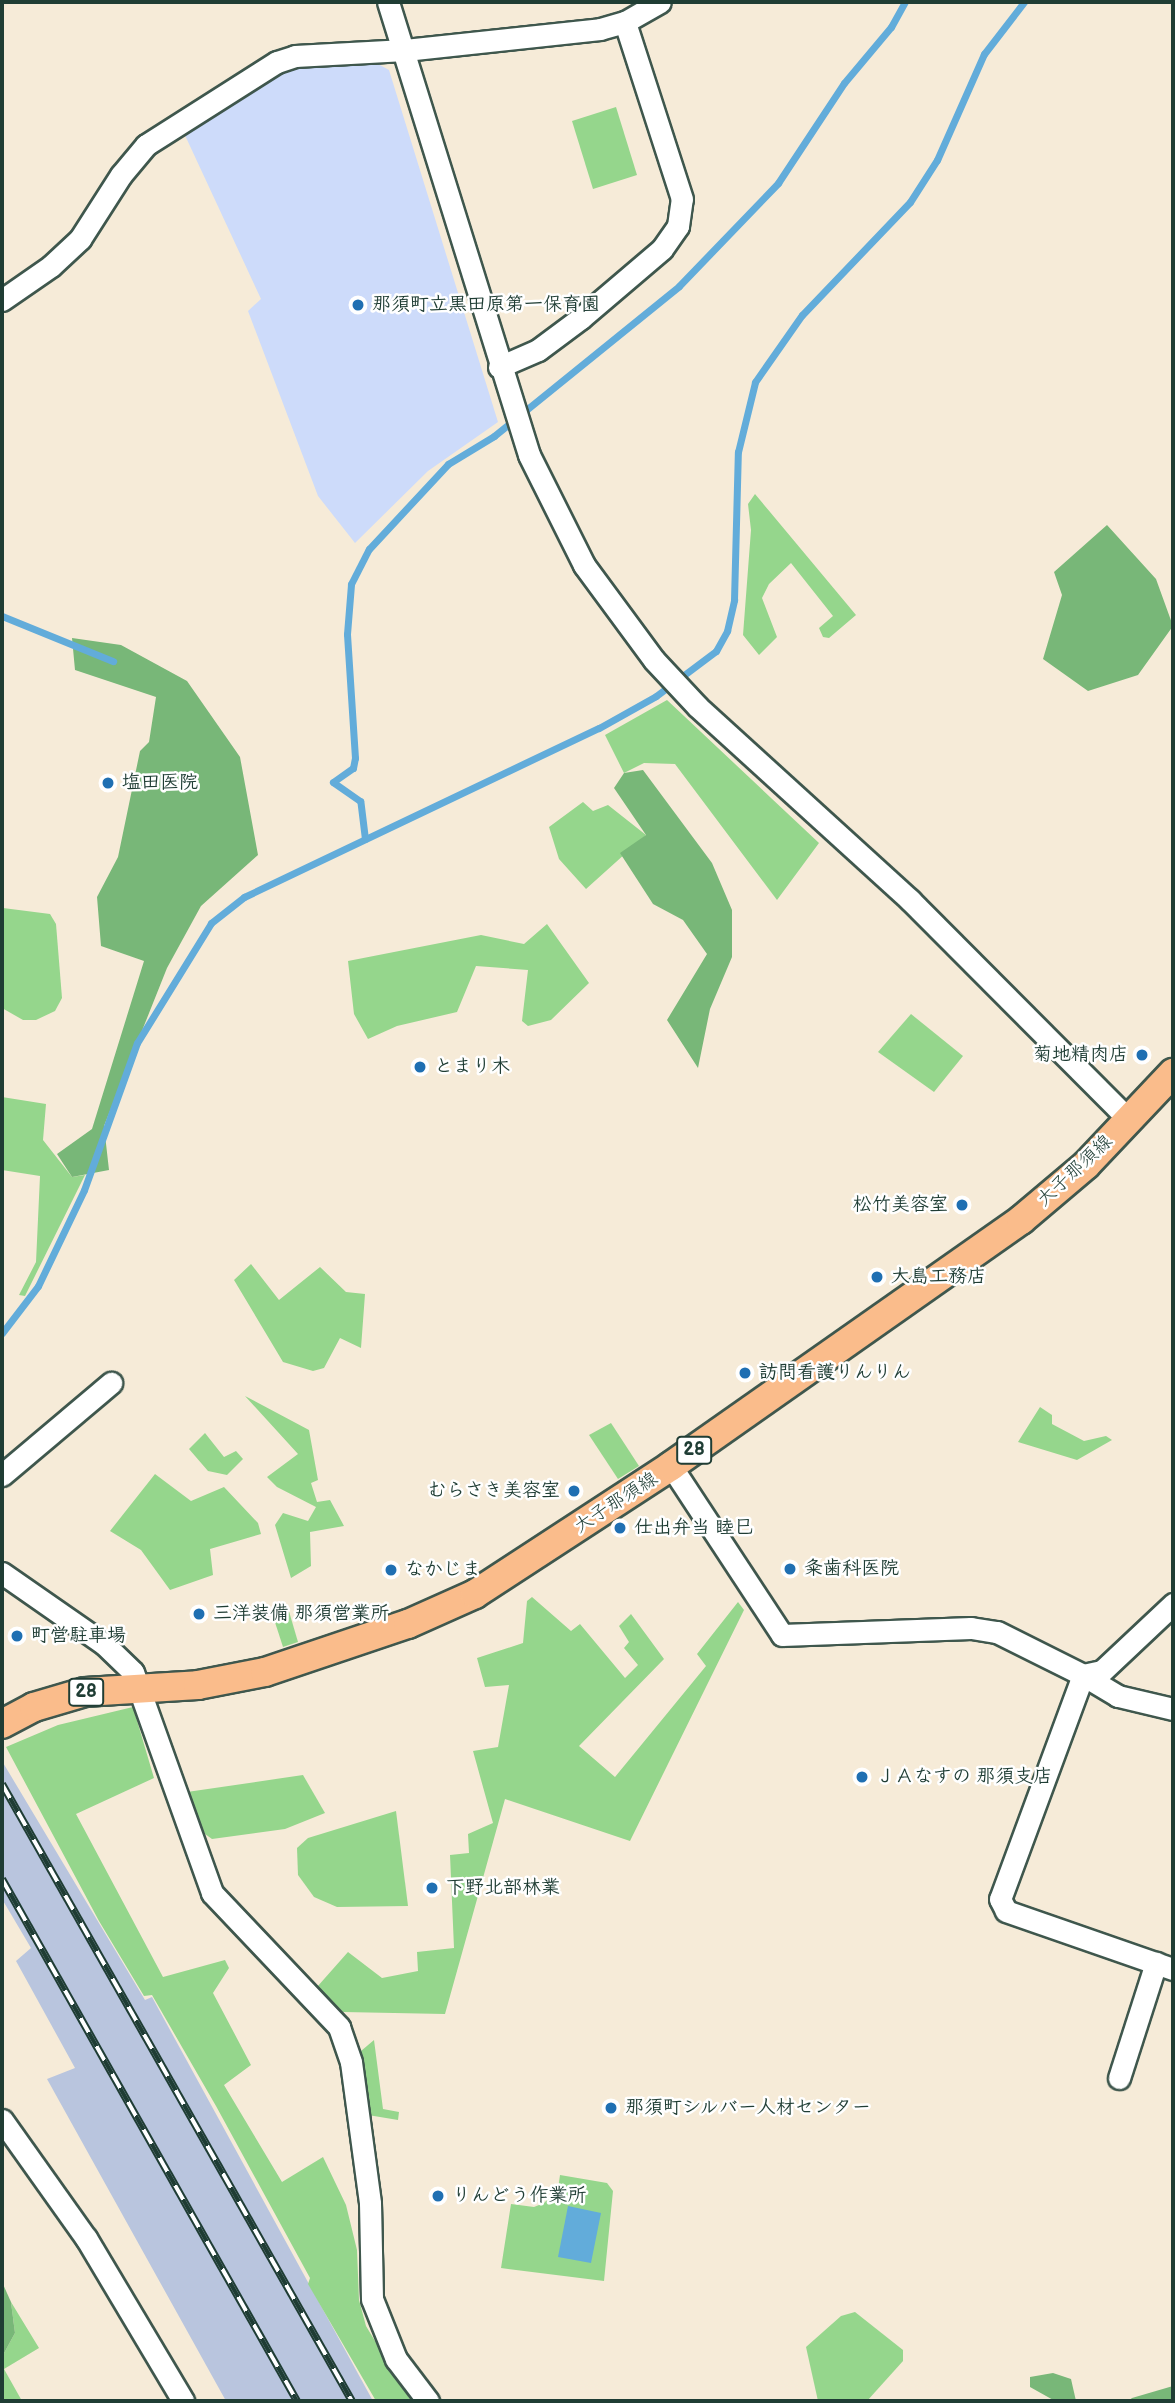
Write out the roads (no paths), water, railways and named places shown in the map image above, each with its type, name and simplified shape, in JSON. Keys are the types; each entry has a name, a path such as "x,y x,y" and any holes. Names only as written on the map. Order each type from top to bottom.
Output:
{"main road":[{"name":"大子那須線","path":"2,1724 59,1698 140,1686 198,1685 242,1678 408,1625 475,1594 671,1466 1021,1220 1086,1165 1173,1073"}],"street":[{"path":"388,2 405,50 499,366 552,504 584,565 654,660 748,756 910,900 1128,1119"},
{"path":"2,300 51,266 80,239 121,175 146,145 180,121 295,56 405,50 600,29 625,22 660,2"},
{"path":"499,366 538,350 581,318 662,248 678,226 682,200 625,22"},
{"path":"2,1475 111,1383"},
{"path":"671,1466 782,1635 971,1628 997,1632 1131,1701 1173,1709"},
{"path":"2,1573 104,1644 140,1686 212,1893 334,2020 344,2038 370,2203 372,2299 396,2358 428,2401"},
{"path":"1083,1675 1102,1671 1173,1604"},
{"path":"1083,1675 1000,1899 1006,1911 1165,1966 1119,2078"},
{"path":"4,2130 86,2238 183,2401"}],"water":[{"path":"568,2206 601,2213 591,2263 558,2257"}],"waterway":[{"path":"365,839 360,801 333,782 353,768 355,758 347,634 351,584 369,549 448,464 494,436 679,286 778,183 844,83 891,27 905,2"},
{"path":"2,1333 38,1286 84,1190 137,1043 211,923 244,897 599,728 656,696 716,651 727,631 734,600 738,452 755,382 802,315 910,202 937,160 984,54 1024,2"},
{"path":"2,616 113,661"}],"railway":[{"path":"2,1784 352,2401"},
{"path":"2,1879 297,2401"}],"place":[{"name":"那須町立黒田原第一保育園","path":"358,305"},
{"name":"塩田医院","path":"108,783"},
{"name":"菊地精肉店","path":"1142,1055"},
{"name":"とまり木","path":"420,1067"},
{"name":"松竹美容室","path":"962,1205"},
{"name":"大島工務店","path":"877,1277"},
{"name":"訪問看護りんりん","path":"745,1373"},
{"name":"むらさき美容室","path":"574,1491"},
{"name":"仕出弁当 睦巳","path":"620,1528"},
{"name":"粂歯科医院","path":"790,1569"},
{"name":"なかじま","path":"391,1570"},
{"name":"三洋装備 那須営業所","path":"199,1614"},
{"name":"町営駐車場","path":"17,1636"},
{"name":"ＪＡなすの 那須支店","path":"862,1777"},
{"name":"下野北部林業","path":"432,1888"},
{"name":"那須町シルバー人材センター","path":"611,2108"},
{"name":"りんどう作業所","path":"438,2196"}]}
